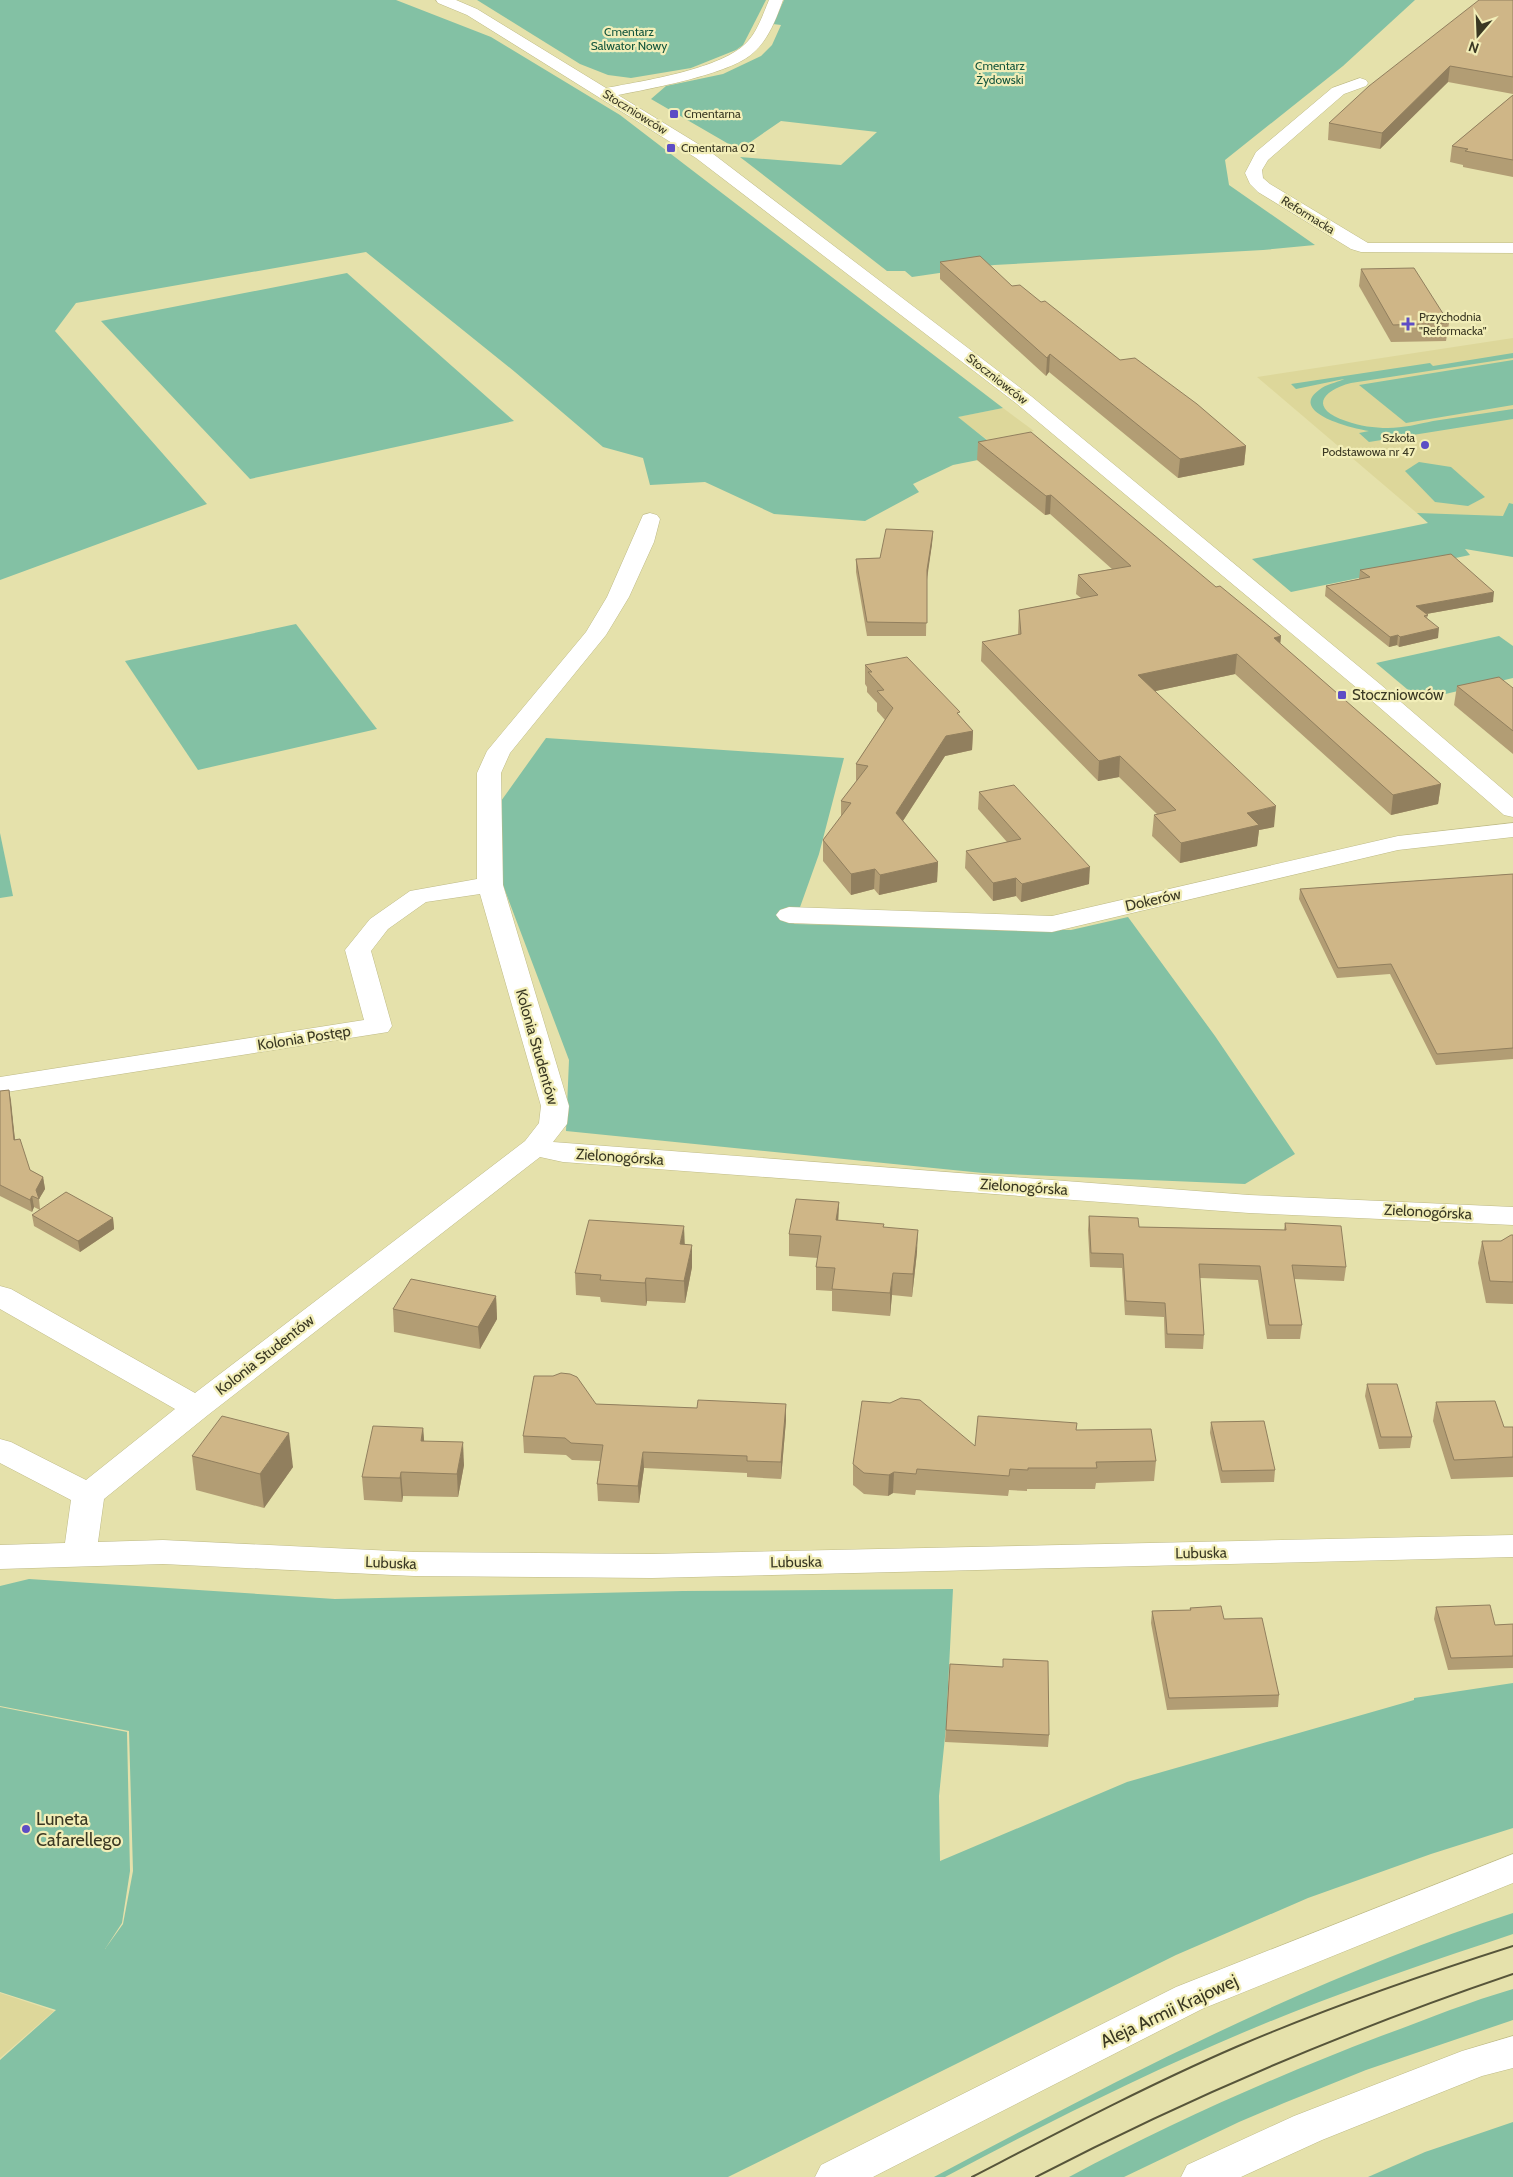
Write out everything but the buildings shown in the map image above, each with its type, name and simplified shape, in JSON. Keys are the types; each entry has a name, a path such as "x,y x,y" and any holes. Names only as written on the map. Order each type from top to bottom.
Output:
{"street":[{"name":"Stoczniowców","path":"443,0 472,12 702,154 1024,400 1372,689 1513,810"},
{"path":"604,93 702,70 748,51 760,34 776,0"},
{"name":"Reformacka","path":"1360,83 1338,91 1262,156 1252,173 1254,180 1351,242 1367,248 1513,248"},
{"name":"Kolonia Studentów","path":"88,1495 197,1408 535,1147 553,1124 556,1106 490,885 489,773 499,751 595,635 618,596 643,542 650,519"},
{"name":"Dokerów","path":"789,915 1052,924 1398,843 1513,830"},
{"name":"Kolonia Postęp","path":"0,1085 379,1026 358,950 379,924 419,896 490,885"},
{"name":"Zielonogórska","path":"535,1147 563,1153 1248,1204 1513,1216"},
{"path":"0,1296 197,1408"},
{"path":"0,1450 88,1495 80,1555"},
{"name":"Lubuska","path":"0,1557 163,1552 414,1564 652,1566 1513,1546"},
{"name":"Aleja Armii Krajowej","path":"834,2177 1189,1998 1513,1868"},
{"path":"1201,2177 1308,2128 1476,2062 1513,2052"}],"shaded area":[{"name":"Szkoła Podstawowa nr 47","path":"1513,338 1513,557 1452,543 1257,377"},
{"path":"1003,408 1034,431 989,441 957,417"},
{"path":"0,1993 54,2011 0,2058"}],"green space":[{"path":"0,0 396,0 491,37 620,115 1003,408 958,417 988,441 1038,448 953,465 913,484 919,492 865,521 774,514 705,482 650,485 643,458 603,447 515,372 366,252 76,303 55,331 207,504 0,580"},
{"name":"Cmentarz Salwator Nowy","path":"477,0 766,0 743,45 736,50 691,68 631,78 608,75 580,64"},
{"name":"Cmentarz Żydowski","path":"784,0 1415,0 1343,66 1225,160 1229,185 1315,245 1263,250 994,265 912,277 905,271 887,271 740,157 841,165 877,132 781,121 739,150 651,99 666,86 723,74 761,56 772,45 781,25 773,24"},
{"path":"347,273 514,421 250,479 101,321"},
{"path":"1513,353 1513,358 1351,383 1340,386 1326,395 1323,401 1327,411 1346,421 1372,427 1411,426 1513,409 1513,419 1369,442 1359,433 1369,431 1351,427 1327,418 1317,413 1311,406 1311,398 1319,390 1344,379 1296,389 1291,384 1430,363 1433,366"},
{"path":"1513,360 1513,405 1406,423 1359,385"},
{"path":"1419,462 1451,467 1485,497 1468,506 1435,502 1405,471"},
{"path":"1509,503 1513,504 1513,557 1465,549 1470,555 1291,592 1252,559 1428,523 1417,513 1503,516"},
{"path":"296,624 377,729 198,770 125,661"},
{"path":"1499,636 1513,646 1513,678 1420,700 1376,663"},
{"path":"546,738 844,758 819,854 794,924 1071,930 1128,917 1215,1036 1295,1154 1245,1184 983,1173 566,1131 569,1060 492,856 496,808"},
{"path":"0,833 13,896 0,898"},
{"path":"29,1579 335,1599 683,1591 953,1589 946,1727 939,1796 940,1861 1127,1782 1414,1700 1414,1698 1513,1683 1513,1828 1431,1854 1308,1898 1176,1955 728,2177 0,2177 0,2060 56,2010 0,1992 0,1707 127,1732 130,1871 122,1923 105,1949 123,1924 133,1871 129,1731 0,1706 0,1586"},
{"path":"1513,1913 1513,1934 1318,2002 1247,2031 1116,2090 945,2177 934,2177 1146,2067 1290,1999 1438,1939"},
{"path":"1513,1989 1513,2020 1366,2070 1284,2103 1239,2122 1124,2177 1069,2177 1184,2119 1262,2084 1381,2036 1463,2005"},
{"path":"1513,2122 1513,2177 1368,2177 1425,2152"}],"tram line":[{"path":"972,2177 1136,2093 1236,2047 1373,1993 1513,1946"},
{"path":"1036,2177 1152,2119 1270,2066 1391,2018 1513,1974"}],"place":[{"name":"Cmentarna","path":"674,114"},
{"name":"Cmentarna 02","path":"671,148"},
{"name":"Przychodnia \"Reformacka\"","path":"1408,324"},
{"name":"Szkoła Podstawowa nr 47","path":"1425,445"},
{"name":"Stoczniowców","path":"1342,695"},
{"name":"Luneta Cafarellego","path":"26,1829"}]}
